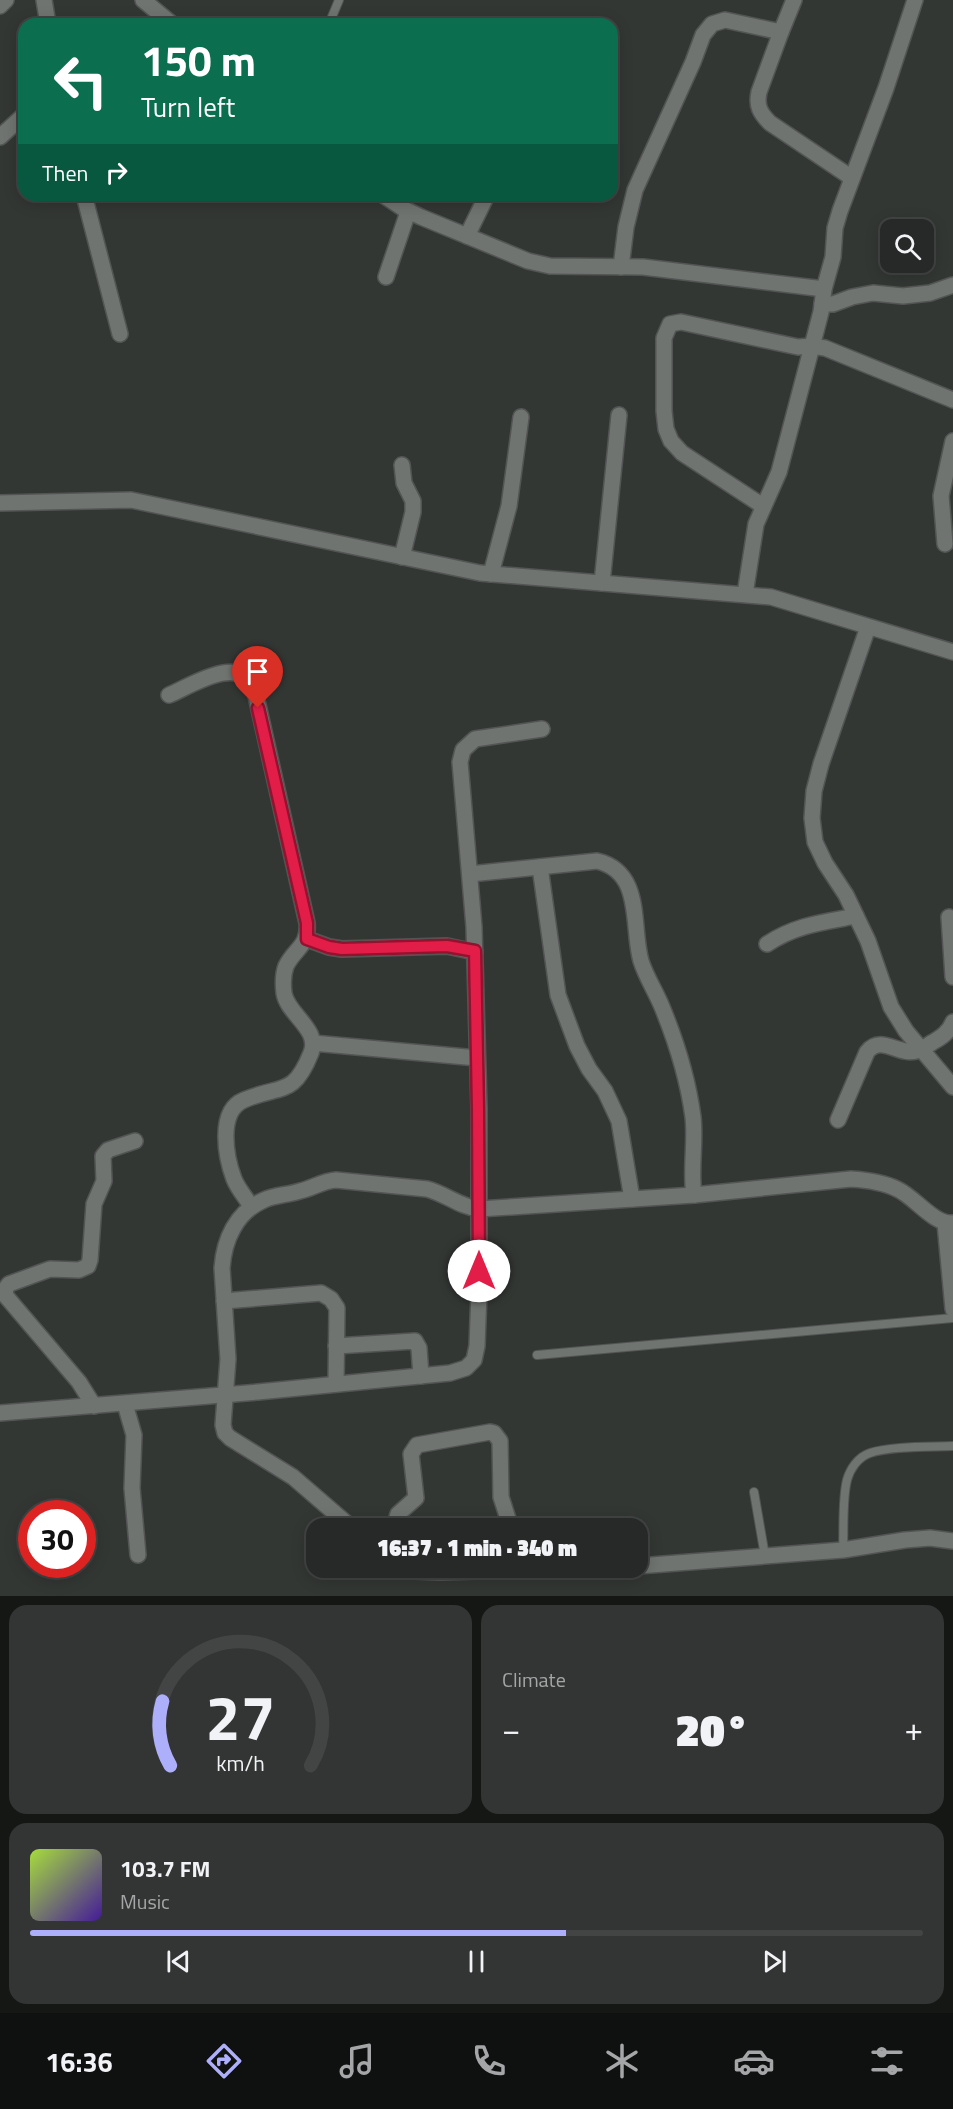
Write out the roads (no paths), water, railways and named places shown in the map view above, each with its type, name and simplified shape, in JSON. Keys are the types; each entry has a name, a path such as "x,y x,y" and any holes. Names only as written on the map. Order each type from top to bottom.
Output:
{"street":[{"path":"0,6 6,0"},
{"path":"44,0 47,18"},
{"path":"143,0 165,18"},
{"path":"794,0 759,92 757,101 760,113 770,123 852,178"},
{"path":"745,594 756,524 770,497 779,472 833,257 835,228 915,0"},
{"path":"621,267 626,227 635,190 707,28 725,20 781,32"},
{"path":"0,136 18,120"},
{"path":"86,201 120,334"},
{"path":"392,201 408,212 528,261 550,266 643,267 823,297 834,304 852,297 873,293 903,296 930,293 953,285"},
{"path":"467,236 485,201"},
{"path":"387,276 408,212"},
{"path":"764,506 682,453 671,441 666,429 664,411 664,338 670,324 681,322 798,347 825,348 953,400"},
{"path":"602,582 619,415"},
{"path":"492,574 511,498 521,417"},
{"path":"945,544 947,506 944,480 953,441"},
{"path":"402,465 404,483 413,501 413,512 402,556"},
{"path":"0,503 130,500 492,574 771,597 953,652"},
{"path":"868,627 814,791 812,818 815,842 846,895 868,941 891,1007 906,1031 953,1087"},
{"path":"169,695 214,674 239,673 246,675 250,680 254,687 307,923 307,939 288,963 284,977 284,990 288,1006 310,1033 313,1050 297,1080 286,1087 243,1100 232,1112 226,1127 226,1146 235,1181 251,1206"},
{"path":"0,1413 125,1404 450,1373 466,1368 474,1360 477,1346 479,1209 475,951 460,762 463,750 475,739 542,729"},
{"path":"470,874 597,861 606,863 625,881 635,908 640,958 672,1031 691,1107 694,1140 692,1167 694,1195"},
{"path":"540,867 558,995 577,1046 589,1069 605,1091 619,1120 632,1198"},
{"path":"767,944 788,931 803,926 856,916"},
{"path":"949,917 953,977"},
{"path":"307,939 342,949 447,946 475,951"},
{"path":"838,1120 871,1047 878,1044 910,1052 921,1049 945,1035 953,1022"},
{"path":"313,1043 477,1058"},
{"path":"94,1406 79,1382 8,1301 5,1295 6,1288 9,1284 50,1269 79,1270 88,1266 94,1204 104,1181 103,1156 108,1150 135,1141"},
{"path":"340,1518 292,1477 230,1438 225,1433 223,1425 228,1359 222,1268 227,1238 238,1220 251,1206 265,1199 303,1191 325,1181 336,1180 428,1189 469,1208 479,1209 694,1195 851,1179 874,1181 897,1188 949,1223 953,1301"},
{"path":"224,1301 321,1293 325,1295 335,1303 337,1308 336,1384"},
{"path":"336,1346 415,1341 419,1348 422,1376"},
{"path":"125,1404 134,1435 132,1488 138,1556"},
{"path":"397,1518 398,1514 416,1498 412,1449 417,1445 490,1432 494,1433 500,1441 501,1497 508,1518"},
{"path":"648,1565 843,1550 930,1538 953,1541"}],"lane":[{"path":"332,18 339,0"},
{"path":"537,1355 953,1317"},
{"path":"843,1550 847,1483 857,1462 868,1454 880,1451 953,1446"},
{"path":"754,1492 765,1556"}]}
